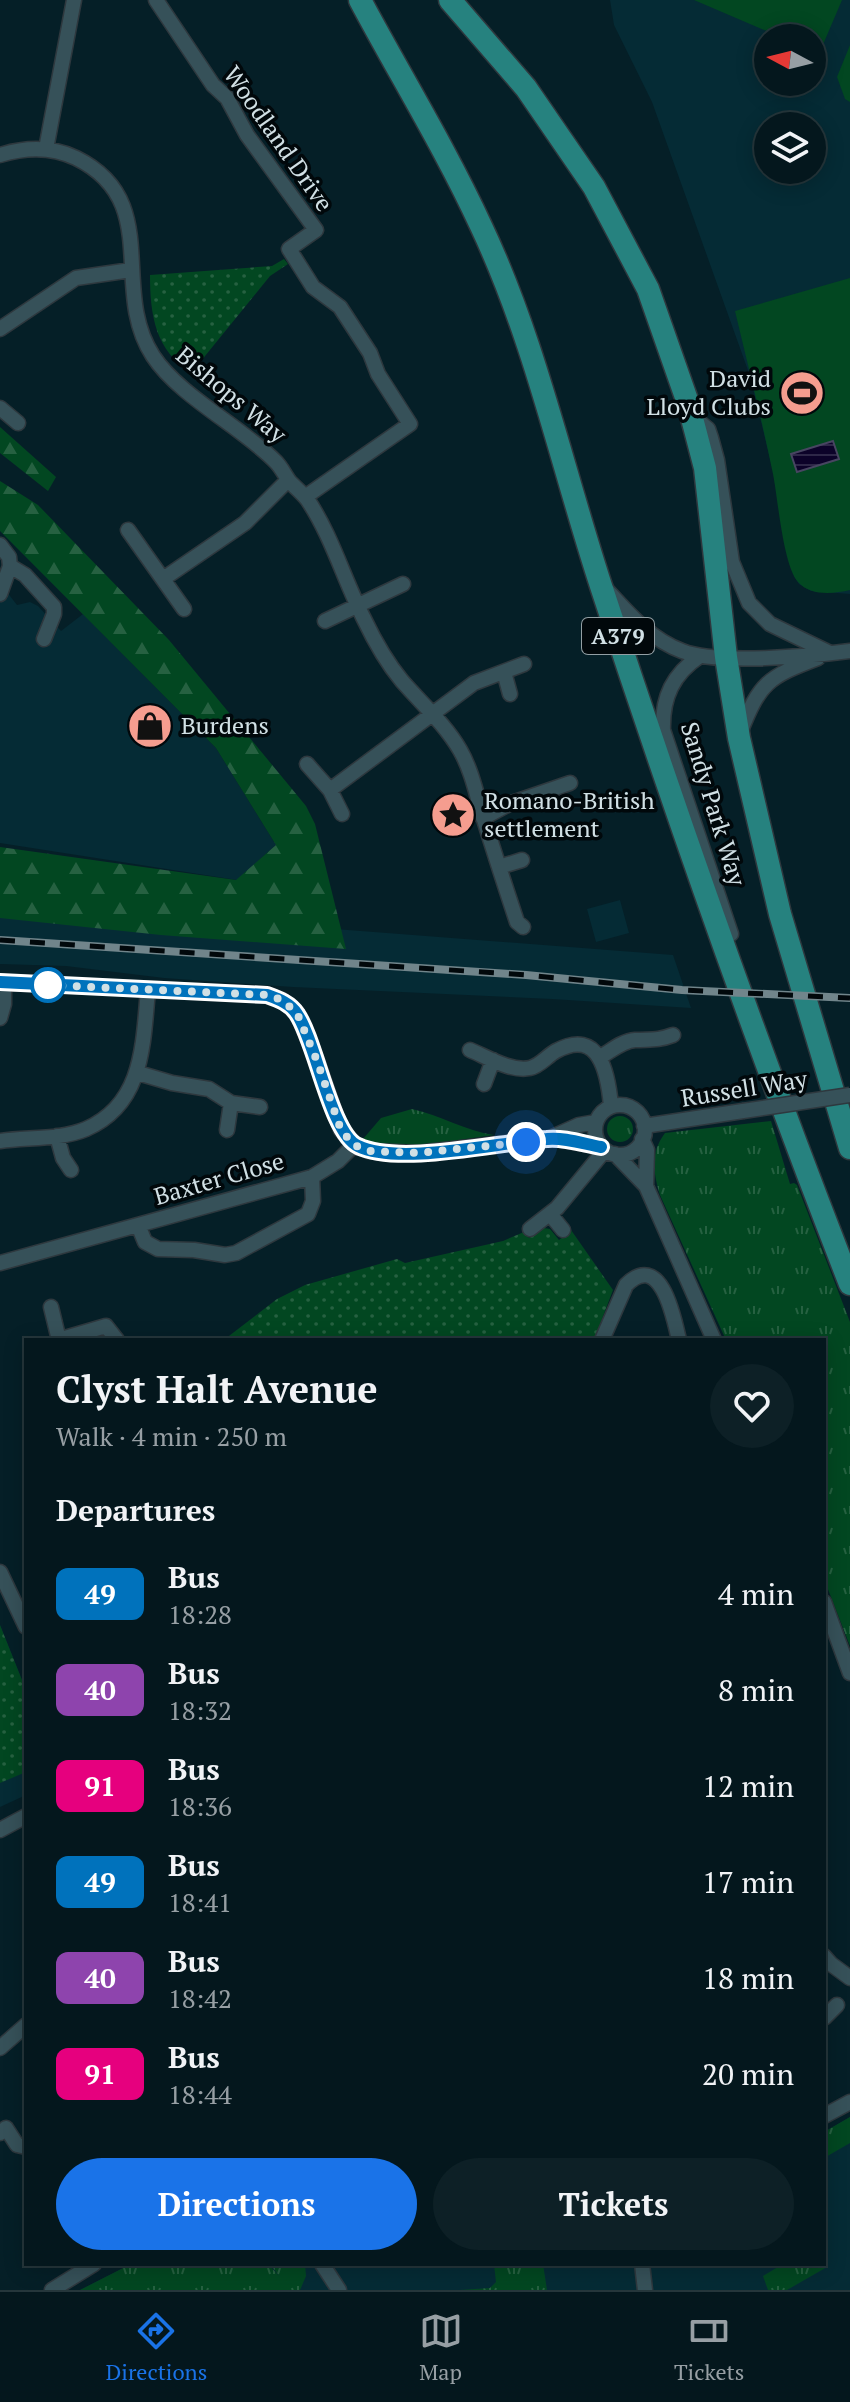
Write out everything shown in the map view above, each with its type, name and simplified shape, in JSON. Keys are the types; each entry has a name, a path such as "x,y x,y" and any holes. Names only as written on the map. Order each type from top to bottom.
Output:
{"main road":[{"name":"A379","path":"360,0 482,227 529,350 600,583 734,977 850,1284"},
{"path":"450,0 526,88 594,187 648,289 692,416 705,468 726,657 739,738 780,914 850,1148"}],"street":[{"path":"46,149 74,0"},
{"name":"Woodland Drive","path":"156,0 316,230 289,249 313,287 340,307 410,424 305,497"},
{"name":"Bishops Way","path":"0,155 29,148 46,149 87,163 113,187 123,204 130,227 131,270 138,318 153,356 178,383 276,461 288,480 305,497 327,535 357,605 379,646 401,679 433,714 467,762 517,922 523,927"},
{"path":"0,329 76,278 131,270"},
{"path":"0,408 18,423"},
{"path":"692,416 708,429 711,438 732,562 749,603 770,624 830,653"},
{"path":"163,579 245,523 288,480"},
{"path":"128,530 184,609"},
{"path":"0,545 9,557 10,566 0,594"},
{"path":"10,566 25,575 54,607 44,639"},
{"name":"Sandy Park Way","path":"600,583 648,632 682,651 700,656 850,651"},
{"path":"325,621 403,584"},
{"name":"Sandy Park Way","path":"739,738 757,694 771,679 780,672 830,653"},
{"name":"Sandy Park Way","path":"700,656 678,673 667,696 663,730 736,949 734,977"},
{"path":"330,790 474,683 524,664"},
{"path":"504,672 510,694"},
{"path":"307,764 330,790 342,814"},
{"path":"483,818 509,804 570,783"},
{"path":"499,867 522,860"},
{"path":"0,1018 4,1004 2,982 267,995 282,1000 297,1013 341,1130 354,1145 369,1151 418,1153 550,1138 579,1125 596,1122"},
{"path":"0,1141 57,1136 85,1129 105,1117 131,1087 138,1073 143,1055 148,990"},
{"path":"600,1057 634,1040 656,1041 673,1035"},
{"path":"470,1050 526,1069 556,1051 587,1047 600,1057 611,1106"},
{"path":"484,1084 493,1060"},
{"path":"138,1073 209,1089 231,1103 260,1107"},
{"name":"Russell Way","path":"643,1133 743,1111 850,1095"},
{"path":"227,1130 231,1103"},
{"path":"646,1186 647,1150 642,1119 631,1108 611,1106 596,1122 595,1134 607,1150 646,1186 713,1338"},
{"path":"550,1138 607,1150 634,1150 643,1133"},
{"path":"57,1136 63,1158 71,1170"},
{"name":"Baxter Close","path":"0,1263 312,1177 338,1161 354,1145"},
{"path":"530,1229 550,1214 607,1150"},
{"name":"Baxter Close","path":"138,1225 145,1242 158,1249 225,1255 236,1253 308,1214 313,1201 312,1177"},
{"path":"550,1214 563,1230"},
{"path":"603,1338 626,1285 631,1279 642,1276 655,1280 663,1289 671,1306 679,1338"},
{"path":"51,1307 58,1338"},
{"path":"65,1338 106,1326 115,1338"},
{"path":"0,1572 24,1623"},
{"path":"826,1607 850,1673"},
{"path":"0,1830 24,1817"},
{"path":"826,1958 850,1978"},
{"path":"826,2016 837,2005"},
{"path":"0,2048 24,2027"},
{"path":"826,2115 850,2102"},
{"path":"2,2125 17,2145 24,2147"},
{"path":"52,2290 91,2266"},
{"path":"323,2266 339,2290"},
{"path":"642,2266 645,2290"}],"shaded area":[{"path":"610,0 850,0 850,594 811,591 799,584 794,576 750,376 652,102 614,25"},
{"path":"833,441 839,459 797,472 791,454"},
{"path":"0,583 17,605 30,602 38,606 61,631 83,614 216,748 276,845 237,880 0,843"},
{"path":"620,900 629,933 596,942 587,909"},
{"path":"0,903 673,955 691,1008 293,987 164,978 66,966 0,964"},
{"path":"0,1625 24,1685 24,1796 0,1807"},
{"path":"850,2117 850,2290 80,2290 127,2266 826,2266 826,2131"}],"green space":[{"path":"694,0 842,0 826,38 826,24 754,26"},
{"path":"850,45 850,102 845,99 837,77"},
{"path":"284,259 288,264 270,276 192,372 170,354 157,331 151,304 150,275 272,266"},
{"name":"David Lloyd Clubs","path":"850,278 850,590 822,593 803,587 788,561 769,454 735,311"},
{"path":"0,427 56,477 48,491 0,453"},
{"path":"0,481 38,505 169,640 306,806 315,824 346,949 161,935 0,918 0,847 236,880 276,845 216,748 0,531"},
{"path":"412,1109 494,1135 411,1145 363,1139 381,1118"},
{"path":"620,1116 629,1120 633,1129 629,1138 620,1142 611,1138 607,1129 611,1120"},
{"path":"771,1121 790,1184 797,1185 850,1322 850,1646 826,1584 826,1338 725,1338 660,1195 654,1163 665,1133"},
{"path":"544,1228 550,1229 559,1240 571,1230 613,1290 595,1338 226,1338 277,1299 305,1285 397,1259 405,1263 503,1241 524,1232 529,1238"},
{"path":"0,1625 24,1685 24,1773 0,1783"},
{"path":"850,2117 850,2143 826,2157 826,2131"},
{"path":"827,2260 827,2267 787,2290 768,2290 763,2276 780,2266 826,2266"},
{"path":"127,2266 270,2266 280,2277 272,2266 305,2266 306,2276 300,2290 80,2290"},
{"path":"494,2266 543,2266 547,2290 460,2290 490,2288 496,2282"}],"railway":[{"path":"0,940 526,975 682,990 850,998"}],"bus line":[{"name":"49","path":"0,982 267,995 282,1000 297,1013 341,1130 354,1145 369,1151 418,1153 550,1138 601,1147"}],"place":[{"name":"David Lloyd Clubs","path":"802,393"},
{"name":"Burdens","path":"150,726"},
{"name":"Romano-British settlement","path":"453,815"}],"route":[{"path":"48,985 267,995 282,1000 297,1013 341,1130 354,1145 369,1151 418,1153 526,1142"}]}
